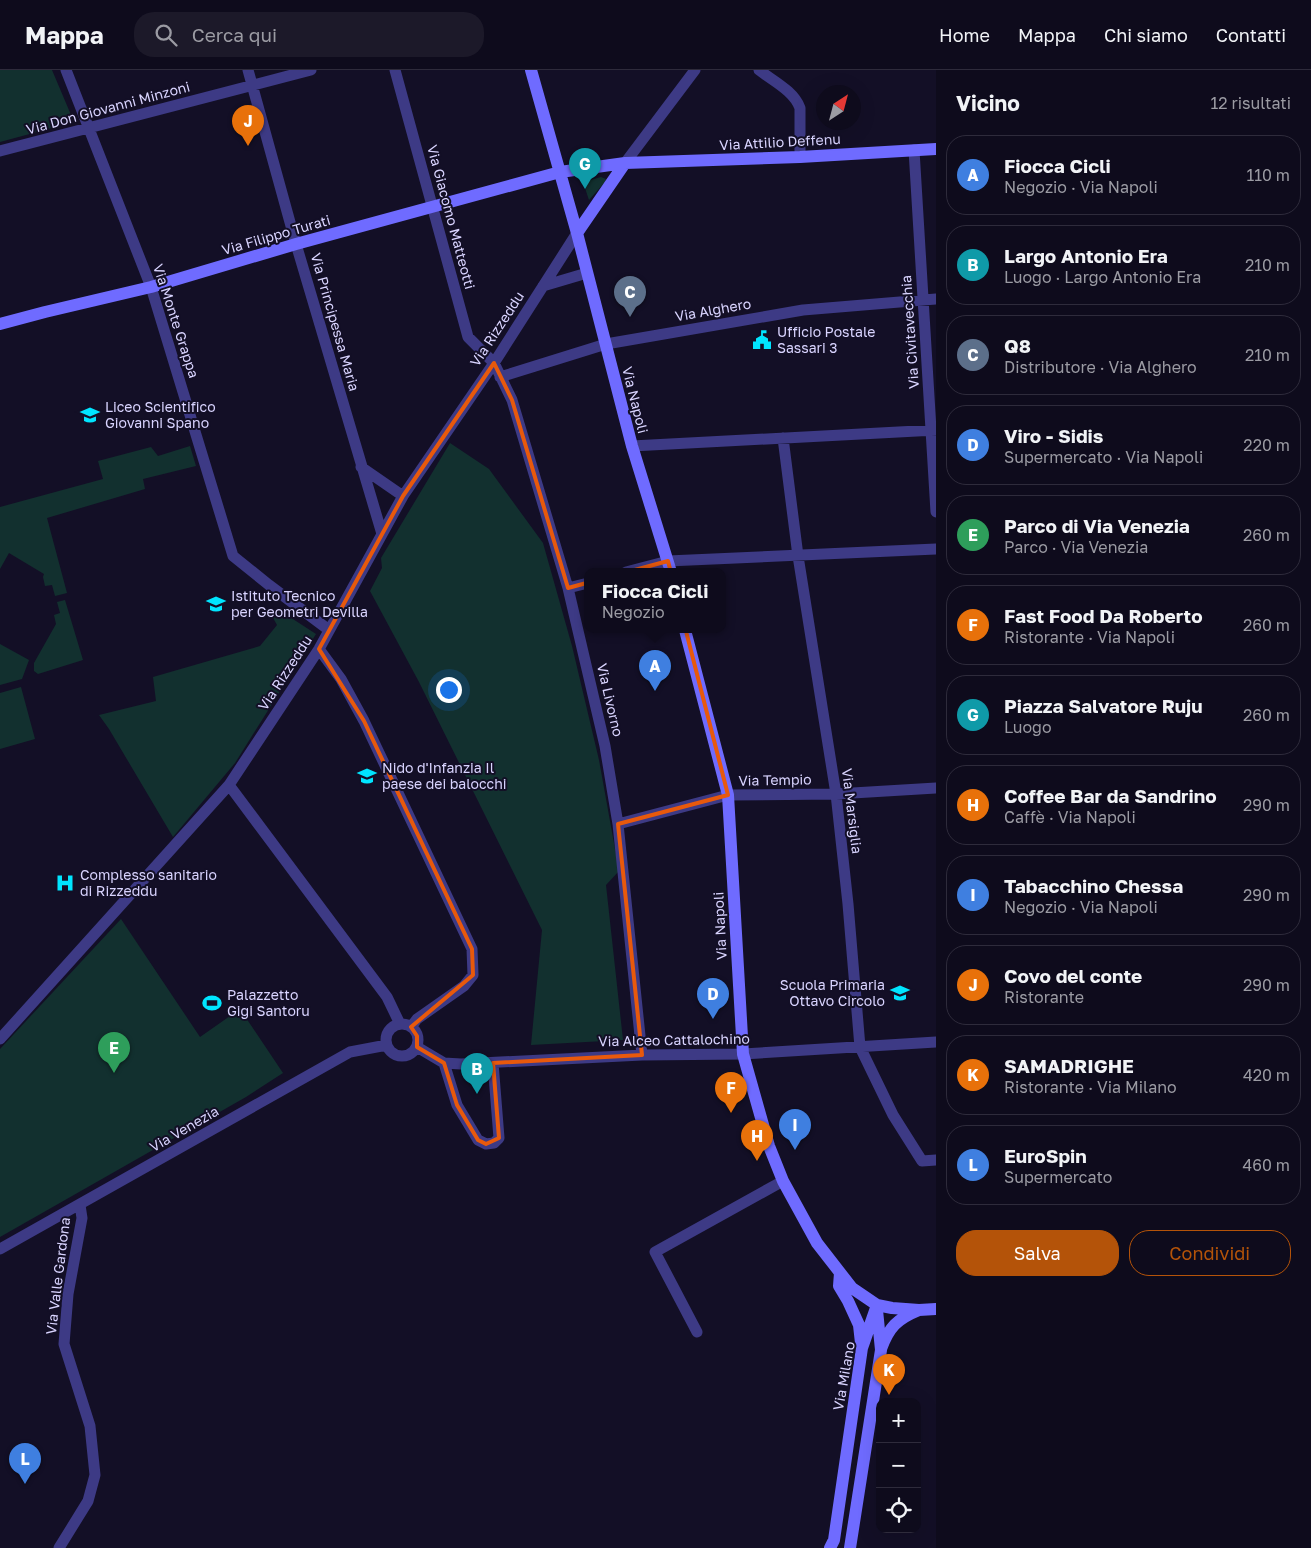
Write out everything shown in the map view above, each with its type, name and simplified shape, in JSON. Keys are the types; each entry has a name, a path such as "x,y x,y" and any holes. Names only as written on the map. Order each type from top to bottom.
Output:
{"main road":[{"name":"Via Napoli","path":"531,70 560,172 632,446 669,567"},
{"name":"Via Attilio Deffenu","path":"560,172 625,164 936,149"},
{"path":"576,233 625,164"},
{"name":"Via Filippo Turati","path":"0,324 151,287 296,244 560,172"},
{"name":"Via Napoli","path":"686,633 728,795 743,1054 769,1146 783,1180 817,1243 852,1288 877,1305"},
{"path":"840,1273 839,1286 848,1300 859,1325 862,1348"},
{"path":"850,1548 880,1350 877,1305 892,1308 936,1310"},
{"name":"Via Milano","path":"830,1548 834,1540 862,1348 877,1305"},
{"path":"880,1350 893,1326 903,1318 919,1310"}],"street":[{"name":"Via Monte Grappa","path":"66,70 151,287 233,556 329,630"},
{"name":"Via Principessa Maria","path":"248,70 296,244 382,534"},
{"name":"Via Don Giovanni Minzoni","path":"0,152 311,70"},
{"name":"Via Giacomo Matteotti","path":"395,70 468,337 494,363"},
{"path":"625,164 695,70"},
{"path":"759,70 792,95 798,102 800,108 800,157"},
{"name":"Via Civitavecchia","path":"914,150 923,300 934,430 936,512"},
{"name":"Via Rizzeddu","path":"0,1039 229,785 320,649 403,496 494,363 576,233"},
{"name":"Via Rizzeddu","path":"543,286 587,273"},
{"name":"Via Alghero","path":"500,377 606,344 802,310 936,299"},
{"name":"Via Livorno","path":"494,363 512,400 568,588 605,746 618,824 642,1055"},
{"path":"632,446 934,430"},
{"name":"Via Marsiglia","path":"783,438 798,556 836,794 848,904 860,1047 892,1115 922,1161 936,1160"},
{"path":"361,467 403,496"},
{"path":"669,567 798,556 936,549"},
{"path":"568,588 584,584"},
{"path":"229,785 388,997 406,1026 418,1036 417,1047 409,1055 399,1056 389,1050 387,1045 388,1034 395,1026 406,1026 464,986 472,975 472,949 364,721 341,679 320,649"},
{"name":"Via Tempio","path":"618,824 728,795 836,794 936,788"},
{"name":"Via Alceo Cattalochino","path":"417,1047 444,1063 461,1064 642,1055 743,1054 936,1042"},
{"name":"Via Venezia","path":"0,1249 350,1052 387,1045"},
{"path":"444,1063 457,1105 478,1140 486,1144 494,1143 499,1138 492,1063"},
{"path":"697,1332 655,1252 783,1180"},
{"name":"Via Valle Gardona","path":"60,1548 88,1501 94,1476 90,1426 64,1344 68,1294 82,1218 80,1205"}],"highlighted area":[{"path":"494,363 512,400 568,588 668,561 728,795 618,824 642,1055 493,1063 499,1138 486,1144 478,1140 457,1105 444,1063 417,1047 417,1036 411,1027 473,975 472,949 364,721 319,649 403,496"}],"green space":[{"path":"0,70 52,70 74,122 0,142"},
{"path":"601,177 606,179 605,182 589,200 583,182"},
{"path":"450,443 489,469 543,543 572,646 599,760 619,871 606,885 623,1040 531,1045 542,930 419,682 370,591 382,568 381,558"},
{"path":"190,446 196,466 143,479 145,489 47,518 67,593 55,596 52,585 45,586 44,574 9,553 0,569 0,507 103,479 98,461 151,447 158,456"},
{"path":"65,600 83,660 38,674 34,671 34,663 56,624 54,615 60,613 57,602"},
{"path":"279,610 316,634 235,763 173,837 99,715 156,701 153,677 260,646 277,625 272,616"},
{"path":"0,644 29,660 22,679 0,685"},
{"path":"21,687 35,739 0,749 0,693"},
{"path":"121,919 200,1037 240,1009 283,1073 246,1097 0,1237 0,1049"}],"place":[{"name":"Covo del conte","path":"248,146"},
{"name":"Piazza Salvatore Ruju","path":"585,189"},
{"name":"Q8","path":"630,317"},
{"name":"Ufficio Postale Sassari 3","path":"762,340"},
{"name":"Liceo Scientifico Giovanni Spano","path":"90,415"},
{"name":"Istituto Tecnico per Geometri Devilla","path":"216,604"},
{"name":"Fiocca Cicli","path":"655,691"},
{"name":"Nido d'Infanzia Il paese dei balocchi","path":"367,776"},
{"name":"Complesso sanitario di Rizzeddu","path":"65,883"},
{"name":"Scuola Primaria Ottavo Circolo","path":"900,993"},
{"name":"Palazzetto Gigi Santoru","path":"212,1003"},
{"name":"Viro - Sidis","path":"713,1019"},
{"name":"Parco di Via Venezia","path":"114,1073"},
{"name":"Largo Antonio Era","path":"477,1094"},
{"name":"Fast Food Da Roberto","path":"731,1113"},
{"name":"Tabacchino Chessa","path":"795,1150"},
{"name":"Coffee Bar da Sandrino","path":"757,1161"},
{"name":"SAMADRIGHE","path":"889,1395"},
{"name":"EuroSpin","path":"25,1484"}]}
